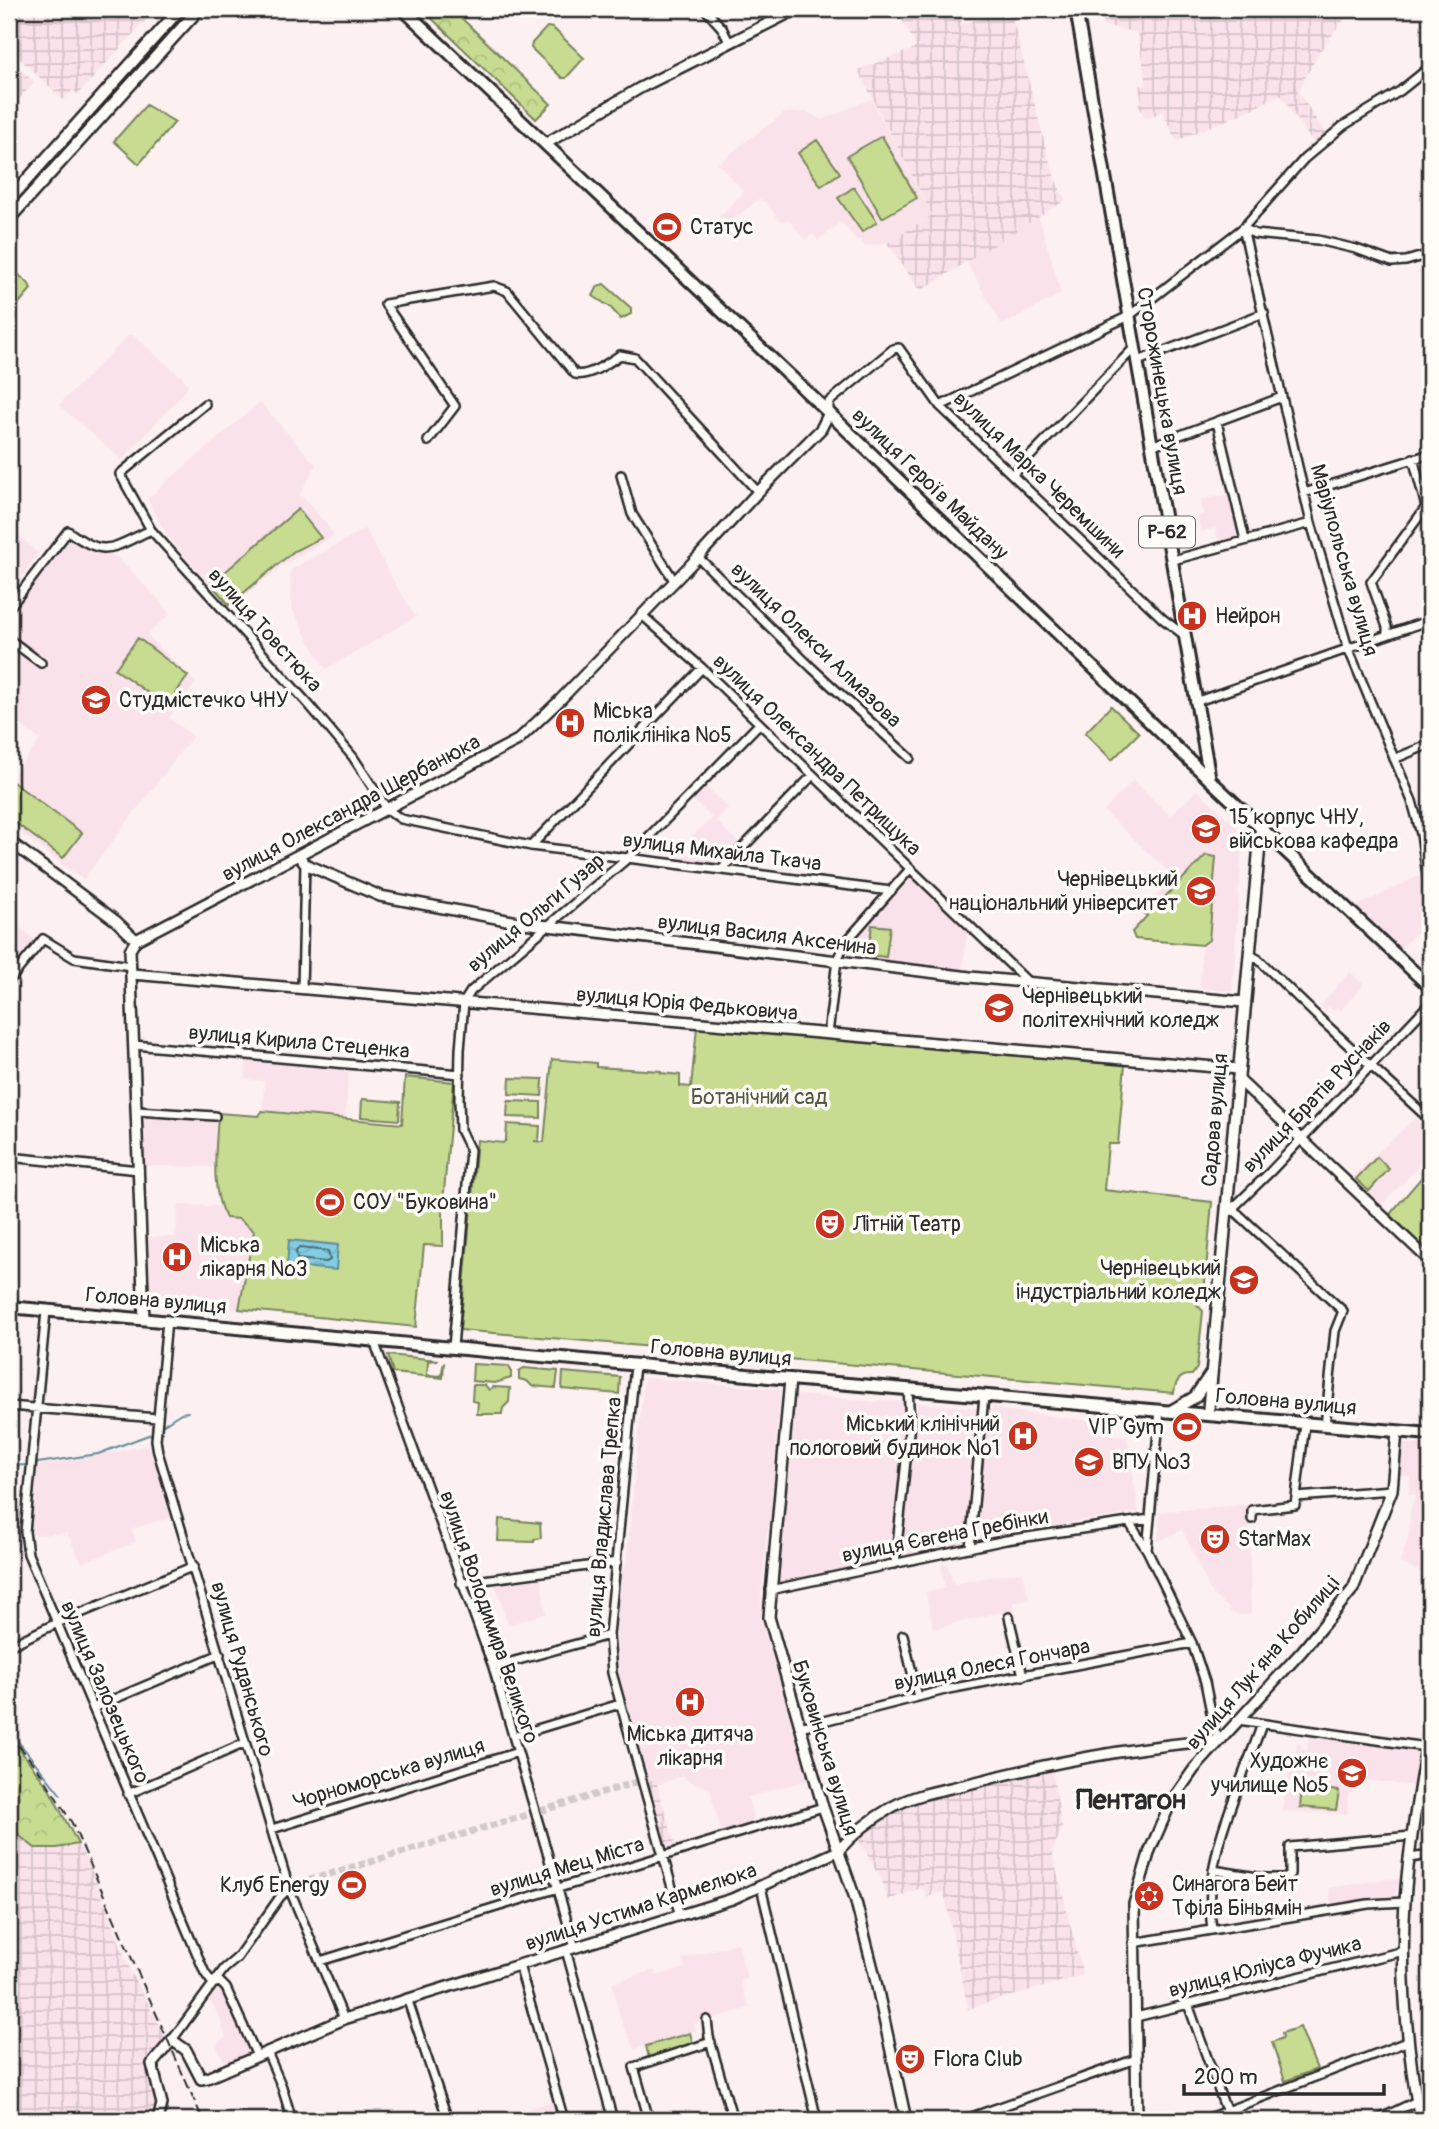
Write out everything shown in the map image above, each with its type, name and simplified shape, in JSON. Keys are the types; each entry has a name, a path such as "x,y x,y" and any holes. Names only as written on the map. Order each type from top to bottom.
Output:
{"main road":[{"path":"9,200 180,9"},
{"path":"9,219 198,9"},
{"name":"вулиця Героїв Майдану","path":"403,9 1430,987"},
{"name":"Сторожинецька вулиця","path":"1076,9 1210,780"},
{"name":"Садова вулиця","path":"1204,1414 1212,1371 1261,828"},
{"name":"Головна вулиця","path":"9,1307 790,1379 1430,1434"},
{"path":"1165,1411 1195,1397 1212,1371"},
{"path":"1195,1397 1196,1408 1204,1414"}],"street":[{"path":"705,9 722,28 729,42"},
{"path":"545,144 640,88 797,9"},
{"path":"940,406 1129,316 1243,228 1304,159 1343,127 1400,91 1430,67"},
{"path":"1243,228 1255,234 1318,240 1356,249 1392,262 1430,254"},
{"name":"Маріупольська вулиця","path":"1243,228 1311,523 1348,648 1412,801 1421,834 1430,895"},
{"path":"428,441 455,406 385,304 501,287 508,291 575,374 581,375 620,355 635,358 758,492"},
{"path":"1138,361 1264,313"},
{"path":"1013,474 1135,347"},
{"name":"вулиця Марка Черемшини","path":"830,413 829,402 893,349 899,348 940,406 1163,619 1184,635"},
{"path":"1151,446 1282,397"},
{"name":"вулиця Товстюка","path":"205,404 120,474 151,530 310,706 352,757 387,809"},
{"name":"вулиця Олександра Щербанюка","path":"136,940 518,740 534,727 821,429 830,413"},
{"path":"1217,422 1245,540"},
{"path":"1304,493 1430,454"},
{"path":"1387,635 1387,627 1371,582 1428,506 1413,458"},
{"path":"621,475 632,514 674,582"},
{"path":"1172,560 1311,523"},
{"path":"9,608 68,531 97,549 110,548 151,530"},
{"name":"вулиця Олекси Алмазова","path":"698,557 909,758"},
{"name":"вулиця Олександра Петрищука","path":"642,615 702,668 1027,981"},
{"path":"1195,702 1430,620"},
{"path":"9,639 41,663"},
{"path":"531,846 702,668"},
{"name":"вулиця Ольги Гузар","path":"453,1347 470,1150 460,1130 464,1002 471,991 628,858 759,724"},
{"path":"1394,759 1430,744"},
{"path":"722,869 813,775"},
{"name":"вулиця Михайла Ткача","path":"387,809 401,819 531,846 891,891"},
{"path":"9,841 116,921 136,940 130,950 144,1319"},
{"name":"вулиця Василя Аксенина","path":"299,856 306,864 380,896 547,926 971,977 1244,1002"},
{"path":"302,989 306,864"},
{"path":"828,1034 837,960 851,933 910,869"},
{"path":"9,981 43,939 75,958 132,970"},
{"path":"1249,954 1258,959 1430,1120"},
{"name":"вулиця Юрія Федьковича","path":"132,970 302,989 828,1034 1239,1074"},
{"name":"вулиця Братів Руснаків","path":"1227,1210 1236,1205 1430,1003"},
{"name":"вулиця Кирила Стеценка","path":"135,1045 460,1074"},
{"path":"1239,1074 1301,1138 1430,1261"},
{"path":"137,1111 215,1115"},
{"path":"9,1157 139,1170"},
{"path":"1227,1210 1236,1212 1343,1311 1335,1331 1325,1426"},
{"name":"вулиця Залозецького","path":"46,1311 25,1532 28,1554 205,1973 213,1984 219,1982 226,1988 257,2056"},
{"name":"вулиця Руданського","path":"167,1320 156,1440 158,1452 289,1888 344,2019"},
{"name":"вулиця Володимира Великого","path":"374,1341 493,1667 558,1888 613,2120"},
{"name":"вулиця Владислава Трепка","path":"635,1365 609,1635 612,1673 680,1916"},
{"name":"Буковинська вулиця","path":"790,1379 769,1617 823,1807 855,1898 906,2120"},
{"path":"895,1564 910,1423 908,1389"},
{"path":"970,1548 984,1396"},
{"path":"9,1405 158,1418"},
{"path":"1147,1550 1165,1411"},
{"path":"1252,1519 1252,1510 1295,1504 1305,1424"},
{"name":"вулиця Лукʼяна Кобилиці","path":"1137,2120 1134,1904 1162,1821 1171,1802 1194,1769 1308,1644 1353,1589 1392,1490 1397,1432"},
{"path":"1296,1497 1392,1490"},
{"name":"вулиця Євгена Гребінки","path":"770,1590 970,1548 1150,1519"},
{"path":"1129,1522 1147,1550 1192,1643 1205,1682 1215,1732 1221,1740"},
{"path":"461,1583 617,1562"},
{"path":"9,1646 194,1566"},
{"path":"1009,1617 1023,1676"},
{"path":"493,1667 609,1635"},
{"path":"903,1635 918,1697"},
{"name":"вулиця Олеся Гончара","path":"800,1727 918,1697 1192,1643"},
{"path":"93,1708 220,1654"},
{"name":"Чорноморська вулиця","path":"514,1736 620,1704"},
{"path":"1238,1720 1426,1747"},
{"path":"1424,2118 1417,2101 1409,2041 1404,1951 1405,1902 1412,1836 1430,1721"},
{"path":"1212,1930 1209,1893 1222,1830 1262,1724"},
{"name":"вулиця Устима Кармелюка","path":"172,2040 186,2050 201,2079 344,2019 680,1916 761,1887 838,1851 846,1841 891,1808 913,1798 1054,1763 1221,1740"},
{"path":"128,1794 244,1743"},
{"name":"Чорноморська вулиця","path":"272,1829 517,1752"},
{"name":"вулиця Мец Міста","path":"320,1961 823,1807"},
{"path":"1213,1871 1285,1878 1290,1874 1290,1847 1412,1836"},
{"path":"1410,1858 1430,1855"},
{"path":"761,1887 817,2120"},
{"path":"158,2120 162,2104 152,2064 228,1964 237,1958 280,1896 289,1888"},
{"path":"1133,1943 1368,1904 1405,1902"},
{"name":"вулиця Юліуса Фучика","path":"1136,2017 1404,1951"},
{"path":"519,1965 564,2120"},
{"path":"407,1998 448,2120"},
{"path":"1188,2004 1227,2110 1234,2120"},
{"path":"707,2020 733,2120"},
{"path":"1203,2120 1409,2041"},
{"path":"649,2120 634,2067 711,2042"},
{"path":"267,2052 292,2120"},
{"path":"963,2120 1136,2059"},
{"path":"1377,2120 1417,2101"}],"shaded area":[{"path":"9,9 156,9 78,94 73,90 63,100 9,48"},
{"path":"896,9 955,9 963,24 1010,9 1049,160 1066,200 920,291 887,243 932,215 858,70 915,48"},
{"path":"1157,9 1349,9 1338,12 1345,18 1320,51 1298,91 1328,138 1316,147 1280,94 1255,108 1176,141 1163,112 1145,118 1138,103 1142,102 1139,86 1147,84 1137,33 1104,25 1103,15"},
{"path":"9,60 34,82 9,111"},
{"path":"871,99 932,215 887,243 864,246 841,222 818,240 813,234 805,240 789,220 780,221 765,202 759,199 730,222 718,217 744,192 718,164 741,145 785,113 808,112 822,120"},
{"path":"1039,217 1061,294 1002,325 966,261"},
{"path":"130,334 188,383 187,389 122,460 59,405"},
{"path":"260,402 316,465 300,494 334,536 283,565 230,607 168,537 147,499"},
{"path":"1229,494 1238,536 1219,541 1215,528 1201,532 1198,516 1203,514 1200,500"},
{"path":"9,526 38,554 9,594"},
{"name":"Студмістечко ЧНУ","path":"71,527 120,560 161,602 170,614 147,635 196,683 169,718 193,736 83,880 9,824 9,782 40,740 9,716 9,608"},
{"path":"365,529 416,617 326,669 291,607 290,570"},
{"name":"Чернівецький національний університет","path":"1133,780 1170,816 1197,790 1243,833 1232,991 1200,988 1202,944 1148,916 1142,910 1174,877 1104,811"},
{"path":"705,786 728,808 716,821 739,844 720,864 683,859 687,841 712,818 692,799"},
{"path":"911,869 968,924 962,975 837,960 845,943"},
{"path":"1423,874 1430,933 1415,934 1398,951 1353,908"},
{"path":"9,919 34,939 9,971"},
{"path":"1350,972 1364,985 1340,1011 1337,1007 1333,1011 1329,1006 1325,1012 1320,1006"},
{"path":"246,1061 349,1069 345,1118 262,1111 265,1081 245,1079"},
{"path":"147,1115 218,1121 216,1167 145,1166 144,1117"},
{"path":"1415,1118 1430,1132 1430,1155 1381,1205 1353,1176"},
{"path":"179,1205 219,1206 226,1218 239,1219 254,1231 239,1309 152,1302 150,1299 148,1237 175,1237"},
{"path":"644,1378 779,1389 780,1393 772,1510 761,1593 761,1620 808,1780 748,1797 754,1823 721,1833 710,1789 685,1779 684,1776 657,1785 654,1778 648,1780 618,1675 618,1591 621,1590 622,1569 626,1568"},
{"path":"793,1394 906,1402 891,1562 776,1583"},
{"path":"917,1403 977,1408 964,1544 902,1557 905,1501 908,1501"},
{"path":"995,1407 1092,1421 1106,1419 1107,1435 1127,1436 1139,1513 1079,1521 976,1541 988,1410"},
{"path":"1402,1443 1430,1445 1430,1581 1427,1574 1400,1563 1409,1534 1410,1512 1415,1495 1409,1494 1410,1476 1399,1475"},
{"path":"151,1445 172,1517 132,1529 136,1542 82,1563 67,1533 32,1535 37,1466"},
{"path":"1249,1506 1251,1614 1239,1615 1230,1612 1229,1608 1213,1595 1182,1530 1158,1541 1160,1512"},
{"path":"947,1563 954,1584 1022,1571 1029,1600 1013,1602 1015,1616 1003,1619 1001,1612 933,1629 926,1592 945,1588 941,1564"},
{"path":"541,1579 546,1613 508,1625 496,1585"},
{"name":"Художнє училище №5","path":"1309,1737 1347,1742 1348,1739 1418,1750 1413,1786 1358,1779 1357,1788 1352,1788 1348,1794 1347,1814 1282,1811 1289,1769 1296,1770 1297,1765 1292,1763 1298,1744 1302,1745 1301,1749 1307,1750"},
{"path":"1051,1764 1062,1828 1052,1852 1083,1975 968,2009 944,1892 927,1897 924,1887 888,1900 879,1871 876,1871 856,1834 913,1798"},
{"path":"655,1778 676,1847 667,1849 648,1781"},
{"path":"9,1821 21,1837 57,1848 78,1844 90,1867 131,1972 168,2042 154,2061 161,2090 156,2120 9,2120"},
{"path":"1387,1879 1399,1880 1395,1895 1331,1904 1329,1888"},
{"path":"738,1943 747,1979 740,1981 749,2008 694,2024 696,2031 634,2049 620,2017 612,1983 654,1970 657,1976 685,1968 682,1959"},
{"path":"219,1985 252,2051 225,2064 216,2045 226,2037 218,2013 207,1997"},
{"path":"555,2101 559,2120 490,2120"}],"green space":[{"path":"422,9 452,9 551,104 536,119"},
{"path":"177,18 180,21 51,163 49,161"},
{"path":"547,27 553,28 584,58 566,78 562,78 531,48 532,43"},
{"path":"146,105 175,122 139,164 114,141"},
{"path":"882,136 917,198 882,218 847,156"},
{"path":"817,140 840,173 821,186 798,153"},
{"path":"854,187 877,222 862,232 838,198"},
{"path":"9,266 31,289 9,315"},
{"path":"604,284 631,308 631,314 621,319 610,307 593,296 598,286"},
{"path":"298,509 321,538 294,551 229,605 211,584"},
{"path":"138,638 188,676 166,706 115,669"},
{"path":"1111,706 1139,733 1112,760 1085,733"},
{"path":"10,780 82,833 63,858 9,818"},
{"path":"1206,855 1216,857 1209,940 1202,945 1135,939 1132,932 1147,916 1143,913 1155,900 1159,903"},
{"path":"872,925 890,927 886,957 868,955"},
{"name":"Ботанічний сад","path":"697,1027 959,1049 961,1053 972,1051 1125,1064 1118,1144 1108,1144 1104,1190 1212,1202 1204,1293 1198,1298 1197,1305 1203,1311 1197,1368 1192,1375 1179,1380 1174,1393 460,1330 477,1140 503,1143 506,1140 507,1124 540,1126 539,1141 534,1141 544,1142 552,1059 596,1063 596,1067 661,1071 680,1075 680,1086 691,1087"},
{"name":"СОУ \"Буковина\"","path":"405,1077 454,1082 443,1202 443,1246 424,1245 416,1327 239,1309 254,1231 239,1219 226,1218 217,1194 215,1167 218,1113 259,1116 262,1111 402,1124"},
{"path":"510,1078 543,1079 542,1096 509,1094"},
{"path":"362,1099 400,1102 399,1120 361,1117"},
{"path":"508,1101 541,1102 541,1118 507,1117"},
{"path":"1377,1157 1389,1169 1369,1191 1356,1179"},
{"path":"1428,1170 1430,1171 1430,1255 1390,1214"},
{"path":"388,1355 438,1360 428,1361 427,1375 441,1376 444,1362 443,1378 393,1373"},
{"path":"473,1364 508,1366 511,1378 495,1383 472,1381"},
{"path":"524,1368 558,1371 556,1388 532,1386 519,1379 519,1371"},
{"path":"563,1372 620,1377 619,1394 562,1389"},
{"path":"473,1385 485,1385 489,1390 493,1387 510,1388 509,1402 503,1408 502,1414 477,1414 478,1402 472,1401"},
{"path":"499,1519 540,1523 541,1538 534,1539 534,1542 498,1541"},
{"path":"9,1735 48,1787 78,1844 35,1848 21,1837 9,1821"},
{"path":"1302,1787 1339,1791 1336,1810 1300,1807"},
{"path":"1300,2027 1317,2069 1285,2081 1272,2042 1283,2038 1282,2033"},
{"path":"690,2033 693,2044 649,2058 646,2046"}],"water":[{"path":"289,1240 338,1245 336,1270 287,1266"}],"waterway":[{"path":"1293,233 1313,236"},
{"path":"1325,238 1350,244"},
{"path":"1386,256 1408,257 1430,248"},
{"path":"164,1424 181,1413 188,1412"},
{"path":"38,1463 98,1454 151,1434"},
{"path":"9,1466 27,1465"},
{"path":"9,1730 61,1795"}],"tunnel":[{"path":"289,1888 641,1781"}],"railway":[{"path":"9,1733 43,1776 72,1823 203,2120"}],"place":[{"name":"Статус","path":"667,227"},
{"name":"Нейрон","path":"1192,616"},
{"name":"Студмістечко ЧНУ","path":"96,700"},
{"name":"Міська поліклініка №5","path":"570,723"},
{"name":"15 корпус ЧНУ, військова кафедра","path":"1206,829"},
{"name":"Чернівецький національний університет","path":"1201,891"},
{"name":"Чернівецький політехнічний коледж","path":"999,1008"},
{"name":"СОУ \"Буковина\"","path":"330,1202"},
{"name":"Літній Театр","path":"830,1224"},
{"name":"Міська лікарня №3","path":"177,1257"},
{"name":"Чернівецький індустріальний коледж","path":"1244,1280"},
{"name":"VIP Gym","path":"1187,1427"},
{"name":"Міський клінічний пологовий будинок №1","path":"1023,1436"},
{"name":"ВПУ №3","path":"1089,1462"},
{"name":"StarMax","path":"1215,1539"},
{"name":"Міська дитяча лікарня","path":"690,1702"},
{"name":"Художнє училище №5","path":"1352,1773"},
{"name":"Клуб Energy","path":"352,1885"},
{"name":"Синагога Бейт Тфіла Біньямін","path":"1149,1896"},
{"name":"Flora Club","path":"910,2059"}],"district":[{"name":"Пентагон","path":"1131,1800"}]}
